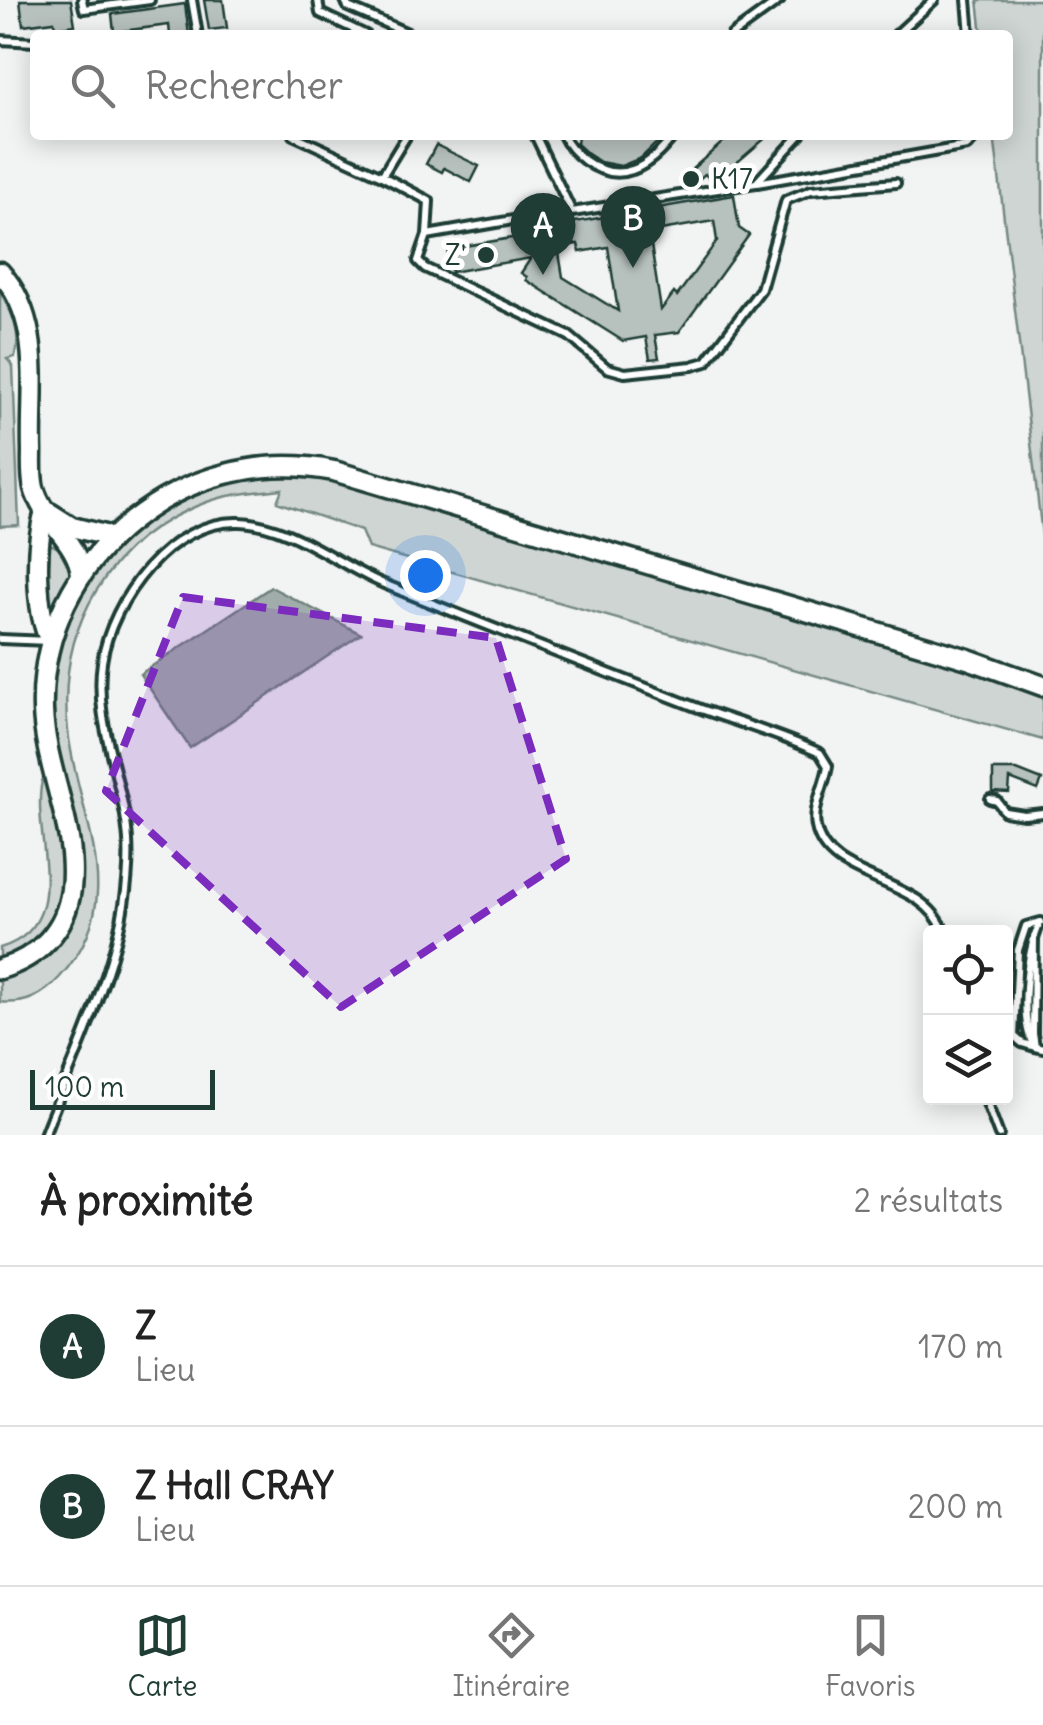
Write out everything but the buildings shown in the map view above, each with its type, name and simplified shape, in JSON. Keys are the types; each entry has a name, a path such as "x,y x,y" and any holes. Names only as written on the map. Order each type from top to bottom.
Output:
{"main road":[{"path":"0,272 21,300 28,318 34,487 52,526 76,552 82,574"},
{"path":"0,970 22,962 47,942 64,916 71,889 68,842 44,727 43,679 50,642 82,574 105,545 156,501 201,480 258,466 316,467 931,648 1043,686"},
{"path":"45,511 72,527 104,535 105,545"},
{"path":"45,511 38,534 43,626 50,642"},
{"path":"63,537 105,545"}],"lane":[{"path":"82,0 84,10 150,0"},
{"path":"192,0 197,30"},
{"path":"318,0 320,13 356,30"},
{"path":"345,0 348,7 401,30"},
{"path":"739,30 780,0"},
{"path":"901,30 934,0"},
{"path":"967,0 970,30"},
{"path":"0,40 30,42"},
{"path":"304,140 429,201 426,235 418,261 425,268 568,336 607,368 625,373 706,362 762,289 786,200 811,190 896,183"},
{"path":"382,176 404,140"},
{"path":"538,140 572,212 756,184 838,166 966,146 972,140"},
{"path":"566,140 591,165 608,173 625,174 651,160 669,140"},
{"path":"756,184 796,140"},
{"path":"426,235 553,213"},
{"path":"44,1135 110,960 126,890 128,838 100,690 108,636 142,576 188,536 212,525 238,522 264,526 380,583 820,753 828,766 815,826 826,848 852,867 926,904 941,925"},
{"path":"0,639 50,642"},
{"path":"990,799 997,800 1005,812 1042,814"},
{"path":"1039,1048 1026,1033 1029,948 1042,920"},
{"path":"1039,1048 1014,1036 1018,950 1026,926 1042,920"},
{"path":"988,1105 999,1135"}],"highlighted area":[{"path":"183,597 496,638 566,859 341,1007 106,791"}],"shaded area":[{"path":"978,0 1043,0 1043,543 995,140 1013,140 1013,30 981,30"},
{"path":"0,292 12,315 17,340 15,357 7,359 13,366 19,525 0,526"},
{"path":"267,473 334,477 963,669 1043,698 1043,740 368,548 361,531 277,502 282,489 225,497 172,518 142,538 116,563 96,591 81,623 66,693 68,731 95,858 97,888 93,917 82,947 54,984 25,1000 0,1002 0,978 17,973 46,955 66,929 78,898 80,880 53,747 51,692 68,621 84,588 130,531 159,508 201,488"},
{"path":"50,544 68,553 72,574 50,614 46,610"},
{"path":"271,587 361,634 190,748 140,674"},
{"path":"42,781 46,783 61,848 62,893 46,932 26,949 0,961 0,948 24,936 38,919 44,899"}],"place":[{"name":"K17","path":"691,179"},
{"name":"Z'","path":"486,255"},
{"name":"Z Hall CRAY","path":"633,268"},
{"name":"Z","path":"543,275"}]}
